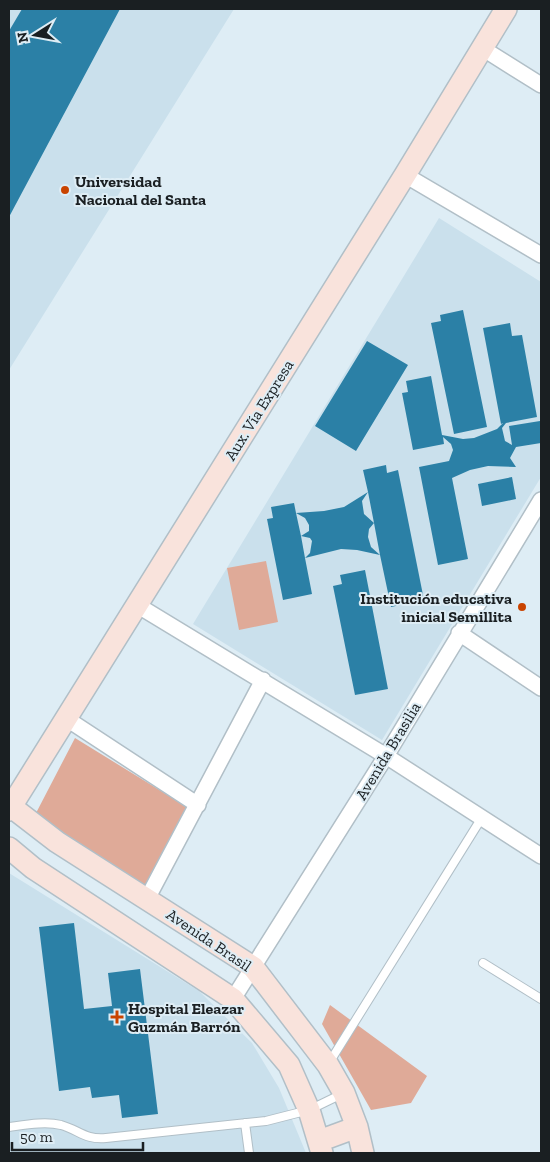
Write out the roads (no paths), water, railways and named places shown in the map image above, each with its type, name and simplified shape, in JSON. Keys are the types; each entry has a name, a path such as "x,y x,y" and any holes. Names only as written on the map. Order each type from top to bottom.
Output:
{"main road":[{"name":"Aux. Vía Expresa","path":"9,807 67,719 506,9"},
{"name":"Avenida Brasil","path":"9,807 57,842 253,967 328,1065 344,1093 357,1128 363,1153"},
{"path":"9,848 33,868 233,999 289,1066 309,1110 320,1147 357,1128"}],"street":[{"path":"482,48 541,85"},
{"path":"405,175 541,255"},
{"name":"Avenida Brasilia","path":"233,999 386,756 541,500"},
{"path":"137,605 386,756 541,856"},
{"path":"459,633 541,688"},
{"path":"147,899 263,680"},
{"path":"67,719 198,805"}],"lane":[{"path":"328,1065 481,819"},
{"path":"483,963 541,999"},
{"path":"9,1127 52,1124 67,1127 84,1136 99,1139 266,1121 309,1110 344,1093"},
{"path":"245,1123 249,1153"}],"place":[{"name":"Universidad Nacional del Santa","path":"65,190"},
{"name":"Institución educativa inicial Semillita","path":"522,607"},
{"name":"Hospital Eleazar Guzmán Barrón","path":"117,1017"}]}
